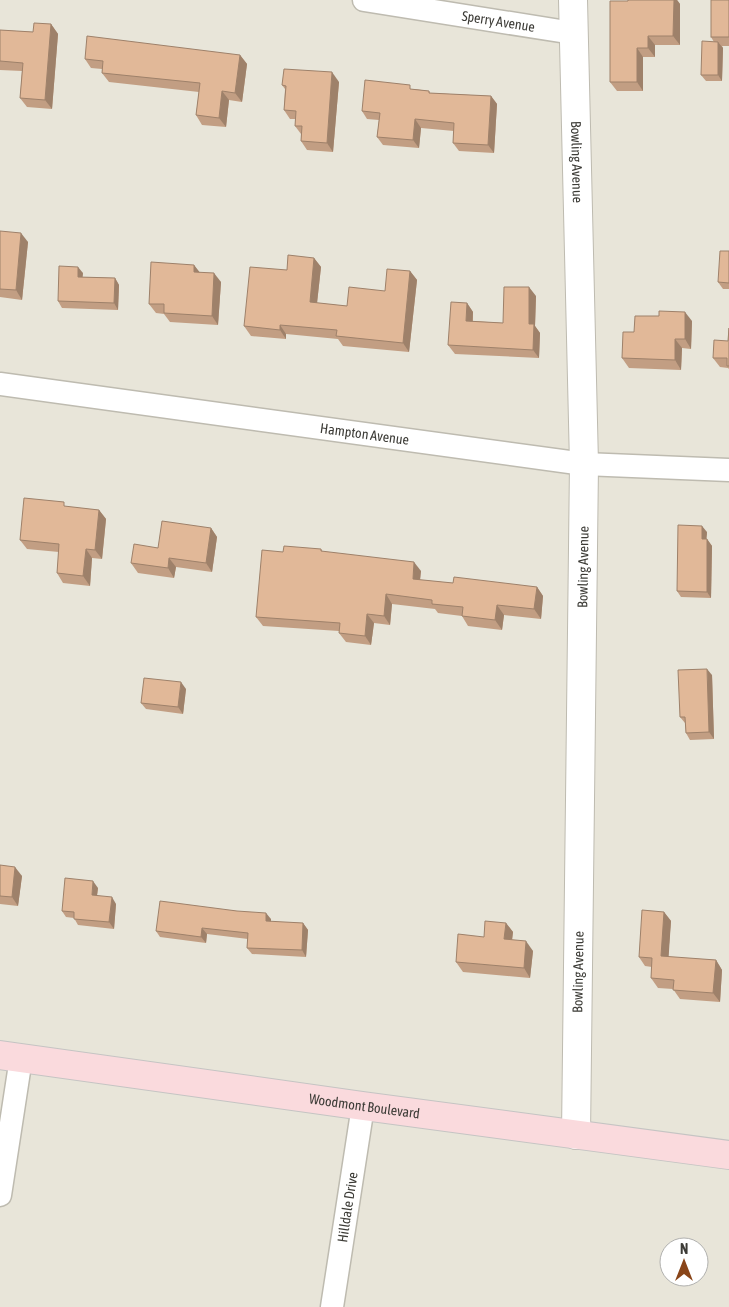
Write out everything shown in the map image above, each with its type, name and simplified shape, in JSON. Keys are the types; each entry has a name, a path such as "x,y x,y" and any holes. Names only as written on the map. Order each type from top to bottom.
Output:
{"main road":[{"name":"Woodmont Boulevard","path":"10,1056 729,1155"}],"street":[{"name":"Sperry Avenue","path":"364,0 573,33"},
{"name":"Bowling Avenue","path":"573,0 584,464 576,1135"},
{"name":"Hampton Avenue","path":"0,384 584,464 729,470"},
{"path":"0,1195 10,1056"},
{"name":"Hilldale Drive","path":"332,1307 363,1106"}],"building":[{"path":"674,0 673,36 648,36 648,48 637,48 637,82 610,82 610,1"},
{"path":"711,0 729,0 729,37 711,37"},
{"path":"34,23 51,24 45,100 20,98 23,63 0,61 0,30 33,32"},
{"path":"87,36 240,55 235,93 222,91 219,118 196,115 200,83 102,73 103,61 85,59"},
{"path":"702,41 718,42 718,75 701,75"},
{"path":"284,69 332,72 327,143 301,141 302,126 295,126 296,111 284,110 286,86 282,85"},
{"path":"365,80 410,85 410,89 429,91 429,93 491,96 488,145 453,143 454,123 415,119 413,140 377,137 380,113 362,111"},
{"path":"0,231 21,233 16,290 0,289"},
{"path":"720,251 729,251 729,283 718,282"},
{"path":"288,255 314,258 310,302 347,306 349,287 385,291 387,269 410,271 403,343 336,336 337,330 280,325 280,330 244,326 250,267 287,270"},
{"path":"151,262 194,265 194,272 214,273 212,316 164,313 164,304 149,304"},
{"path":"59,266 78,267 78,277 115,278 114,303 58,301"},
{"path":"504,287 529,287 529,324 534,324 533,350 448,345 451,302 467,303 466,321 503,323"},
{"path":"659,311 685,312 685,339 675,339 675,360 622,358 623,332 634,332 635,316 659,316"},
{"path":"729,328 729,366 727,366 727,358 713,358 714,340 728,341"},
{"path":"24,498 64,502 64,506 99,510 95,550 86,549 83,576 57,573 59,544 20,540"},
{"path":"162,521 211,528 206,563 169,558 168,568 131,563 134,544 158,548"},
{"path":"678,525 702,526 702,539 707,539 707,592 677,591"},
{"path":"284,546 321,549 321,551 414,562 413,579 453,583 454,577 537,587 534,609 497,605 495,620 462,616 463,607 432,604 432,600 386,594 384,616 367,614 365,636 339,633 340,623 256,617 262,550 283,552"},
{"path":"707,669 709,732 686,733 685,717 680,717 678,670"},
{"path":"144,678 181,682 178,707 141,703"},
{"path":"0,865 15,867 12,897 0,896"},
{"path":"65,878 93,881 92,895 112,897 109,922 74,919 74,912 62,911"},
{"path":"160,901 266,913 266,921 303,923 302,950 247,948 248,933 202,928 201,937 156,931"},
{"path":"642,910 664,912 661,956 716,960 713,993 673,990 674,980 651,978 652,958 639,957"},
{"path":"485,921 506,923 504,939 526,941 524,968 456,962 458,934 484,937"}]}
